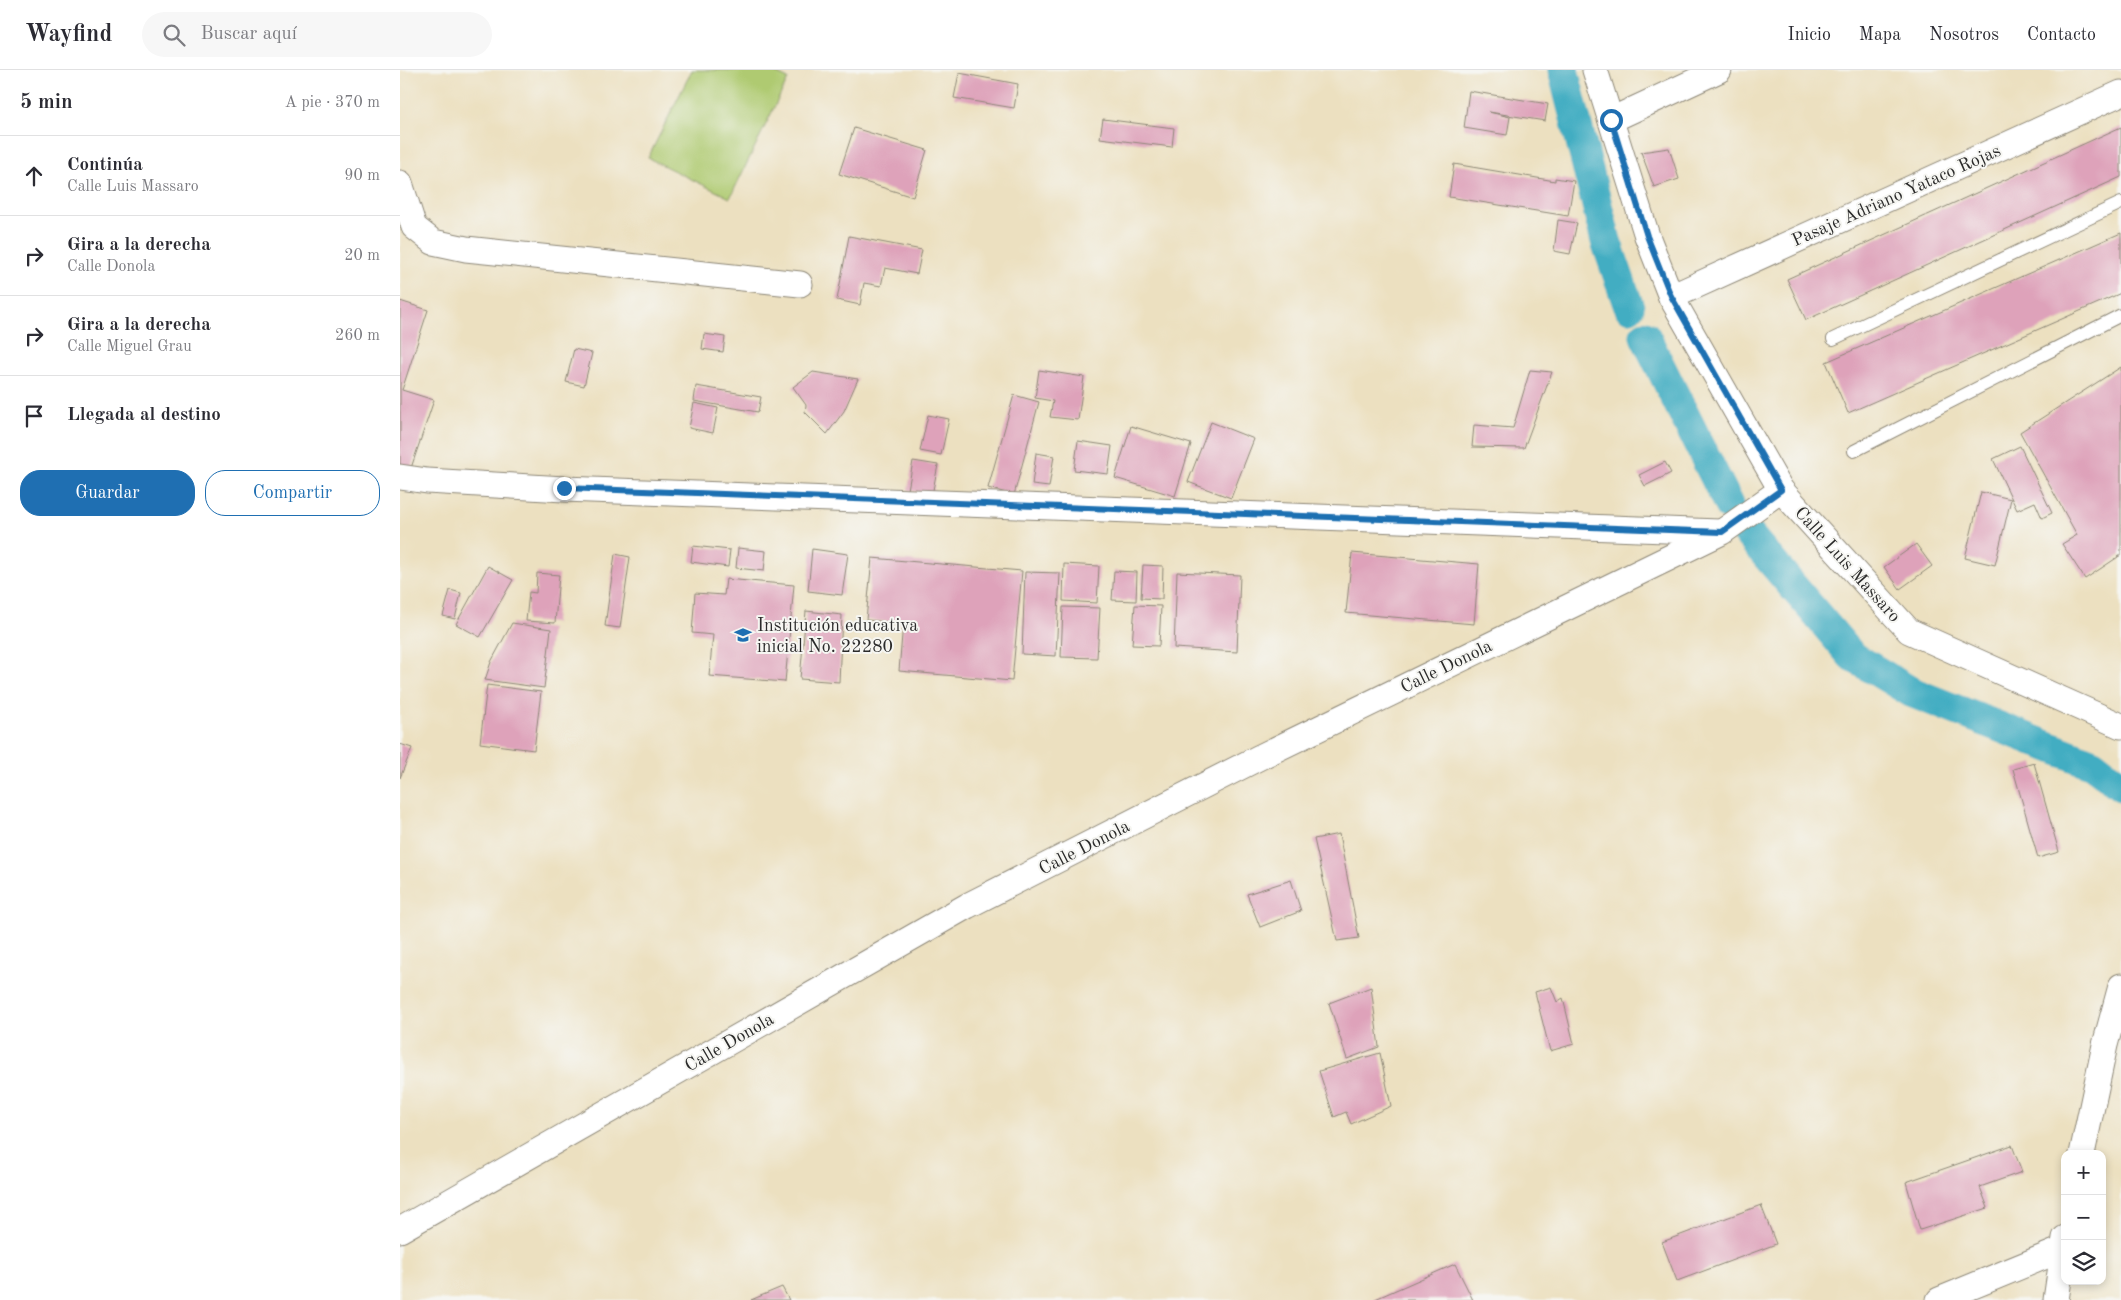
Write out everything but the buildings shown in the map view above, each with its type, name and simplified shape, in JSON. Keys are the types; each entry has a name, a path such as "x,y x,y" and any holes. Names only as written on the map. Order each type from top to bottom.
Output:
{"street":[{"name":"Calle Luis Massaro","path":"1595,70 1647,236 1671,296 1781,490 1909,631 2121,726"},
{"path":"1611,120 1719,70"},
{"name":"Pasaje Adriano Yataco Rojas","path":"1671,296 2121,93"},
{"path":"400,183 414,227 433,242 466,249 800,284"},
{"path":"400,477 427,481 564,488 1722,532"},
{"name":"Calle Donola","path":"400,1230 967,906 1250,762 1722,532 1781,490"},
{"path":"2083,1150 2105,1045 2121,986"},
{"path":"1939,1300 2061,1245"},
{"path":"2056,1300 2061,1265"}],"lane":[{"path":"1833,339 2121,203"},
{"path":"1854,452 2121,315"}],"green space":[{"path":"692,70 770,70 788,79 730,198 648,158"}],"waterway":[{"path":"1563,70 1606,241 1629,307"},
{"path":"1645,336 1729,505"},
{"path":"1744,529 1852,656 1911,692 2093,764 2121,786"}],"place":[{"name":"Institución educativa inicial No. 22280","path":"743,635"}],"route":[{"path":"564,488 1722,532 1781,490 1671,296 1647,236 1611,120"}]}
